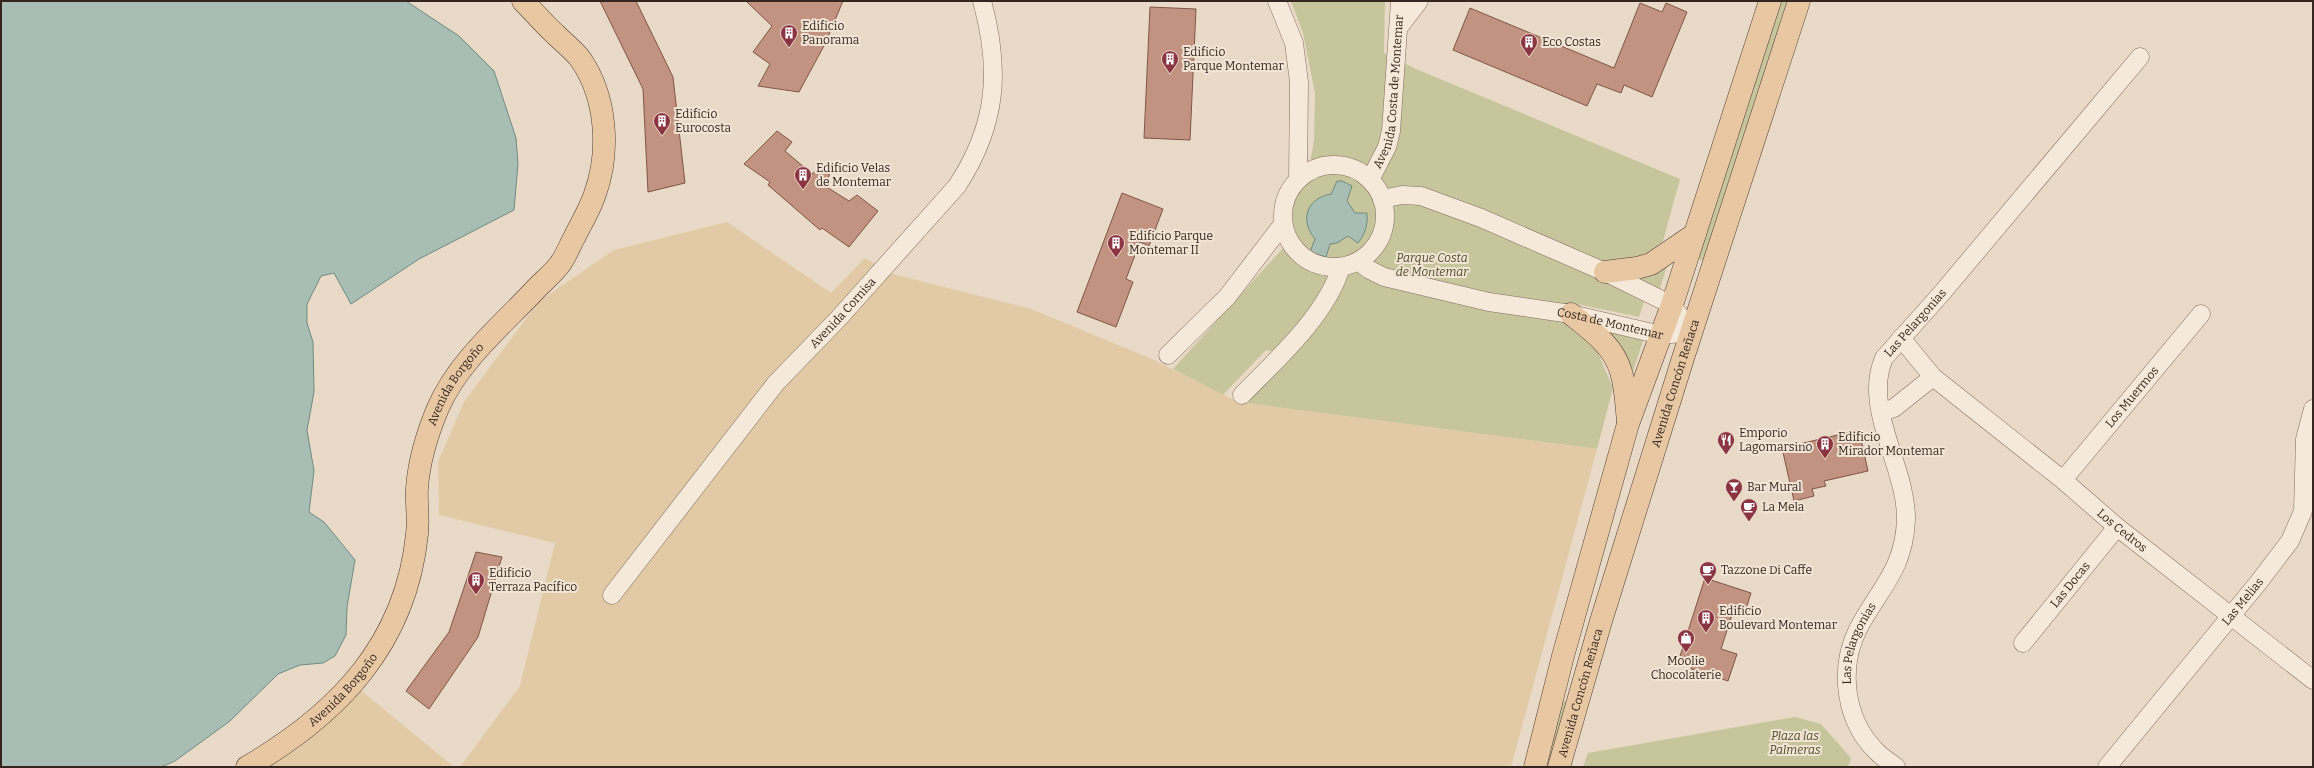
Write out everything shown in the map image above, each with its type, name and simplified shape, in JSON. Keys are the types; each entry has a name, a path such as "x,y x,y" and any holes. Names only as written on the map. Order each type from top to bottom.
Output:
{"main road":[{"name":"Avenida Borgoño","path":"247,767 288,742 324,712 359,675 389,632 401,610 412,576 418,531 417,496 419,467 431,425 439,405 469,359 560,264 595,194 603,158 604,139 603,121 595,89 581,59 523,1"},
{"name":"Avenida Concón Reñaca","path":"1535,767 1563,656 1628,424 1672,305 1770,1"},
{"name":"Avenida Concón Reñaca","path":"1558,767 1601,621 1691,332 1799,1"},
{"path":"1605,272 1637,268 1651,264 1695,234"},
{"path":"1571,314 1598,335 1613,355 1621,372 1628,424"}],"street":[{"name":"Avenida Cornisa","path":"612,595 776,383 843,314 957,186 969,168 986,127 994,82 991,36 982,1"},
{"path":"1277,1 1294,44 1299,82 1298,180"},
{"name":"Avenida Costa de Montemar","path":"1370,180 1387,147 1391,131 1400,1"},
{"path":"1399,28 1419,1"},
{"name":"Las Pelargonias","path":"1896,767 1878,753 1860,730 1849,702 1847,686 1847,669 1853,640 1895,570 1905,536 1905,503 1877,387 1880,367 1884,358 1941,294 2140,57"},
{"path":"1326,166 1342,166 1357,171 1370,180 1382,199 1385,220 1379,241 1371,252 1359,261 1341,267 1325,267 1310,261 1297,252 1288,239 1283,224 1285,203 1289,193 1298,180 1311,171 1326,166"},
{"path":"1382,199 1402,195 1421,196 1481,218 1605,272 1672,305 1691,332"},
{"path":"1168,355 1227,297 1283,224"},
{"name":"Costa de Montemar","path":"1359,261 1368,269 1384,277 1489,302 1571,314 1661,335 1691,332"},
{"path":"1242,395 1298,336 1324,302 1336,281 1341,267"},
{"name":"Los Muermos","path":"2062,480 2201,314"},
{"name":"Los Cedros","path":"1901,338 1933,377 2062,480 2117,527 2313,680"},
{"path":"1882,412 1894,408 1933,377"},
{"name":"Las Melias","path":"2107,767 2231,616 2290,541 2303,511 2305,439 2313,409"},
{"name":"Las Docas","path":"2023,643 2117,527"}],"green space":[{"name":"Parque Costa de Montemar","path":"1291,1 1385,1 1384,53 1416,69 1680,179 1663,241 1607,283 1644,302 1639,317 1577,304 1613,388 1597,449 1246,403 1285,355 1266,350 1223,395 1173,369 1283,248 1291,201 1307,182 1314,140 1315,93 1303,33"},
{"path":"1781,1 1791,1 1704,261 1697,259"},
{"path":"1669,260 1658,294 1626,279"},
{"path":"1605,328 1644,338 1631,377"},
{"path":"1561,700 1567,702 1550,767 1543,767"},
{"name":"Plaza las Palmeras","path":"1795,717 1821,724 1851,758 1848,767 1583,767 1588,753"}],"sand":[{"path":"727,222 831,293 865,258 893,274 1031,309 1152,359 1238,402 1597,449 1511,767 460,767 520,686 555,543 439,515 438,462 464,402 539,301 614,250"},
{"path":"358,688 454,767 266,767"}],"shaded area":[{"path":"1,1 406,1 459,36 494,71 516,138 518,164 514,210 419,259 351,304 334,273 321,276 307,304 307,323 313,342 314,392 307,430 314,471 309,512 324,522 355,560 347,607 346,635 335,656 323,663 300,665 278,674 230,721 175,761 161,767 1,767"},
{"path":"1337,181 1342,181 1352,186 1347,201 1355,213 1367,213 1366,225 1364,233 1358,243 1348,236 1337,243 1330,244 1326,257 1310,252 1315,239 1307,225 1307,217 1311,205 1323,196 1331,194"}],"building":[{"name":"Edificio Eurocosta","path":"600,1 636,1 673,77 685,183 648,192 643,89"},
{"name":"Edificio Panorama","path":"746,1 843,1 825,44 799,92 758,86 770,64 753,52 772,26"},
{"name":"Eco Costas","path":"1640,3 1662,12 1666,3 1687,12 1652,97 1624,85 1621,93 1597,84 1587,106 1453,50 1470,8 1614,68"},
{"name":"Edificio Parque Montemar","path":"1150,7 1196,9 1190,140 1144,138"},
{"name":"Edificio Velas de Montemar","path":"777,131 792,142 785,151 812,174 822,166 830,173 825,186 849,201 857,195 878,211 849,247 822,228 820,230 768,185 770,182 744,164"},
{"name":"Edificio Parque Montemar II","path":"1122,193 1163,209 1149,246 1140,242 1126,279 1133,282 1116,327 1077,312"},
{"name":"Edificio Mirador Montemar","path":"1859,430 1868,471 1824,481 1826,486 1812,489 1814,496 1794,501 1782,448"},
{"name":"Edificio Terraza Pacífico","path":"476,552 502,557 478,637 429,709 406,691 449,632"},
{"name":"Edificio Boulevard Montemar","path":"1705,578 1751,593 1744,615 1733,612 1721,649 1737,654 1728,681 1691,669 1694,661 1680,656"}],"place":[{"name":"Edificio Panorama","path":"789,48"},
{"name":"Eco Costas","path":"1529,57"},
{"name":"Edificio Parque Montemar","path":"1170,74"},
{"name":"Edificio Eurocosta","path":"662,136"},
{"name":"Edificio Velas de Montemar","path":"803,190"},
{"name":"Edificio Parque Montemar II","path":"1116,258"},
{"name":"Emporio Lagomarsino","path":"1726,455"},
{"name":"Edificio Mirador Montemar","path":"1825,459"},
{"name":"Bar Mural","path":"1734,502"},
{"name":"La Mela","path":"1749,522"},
{"name":"Tazzone Di Caffe","path":"1708,585"},
{"name":"Edificio Terraza Pacífico","path":"476,595"},
{"name":"Edificio Boulevard Montemar","path":"1706,633"},
{"name":"Moolie Chocolaterie","path":"1686,653"}]}
